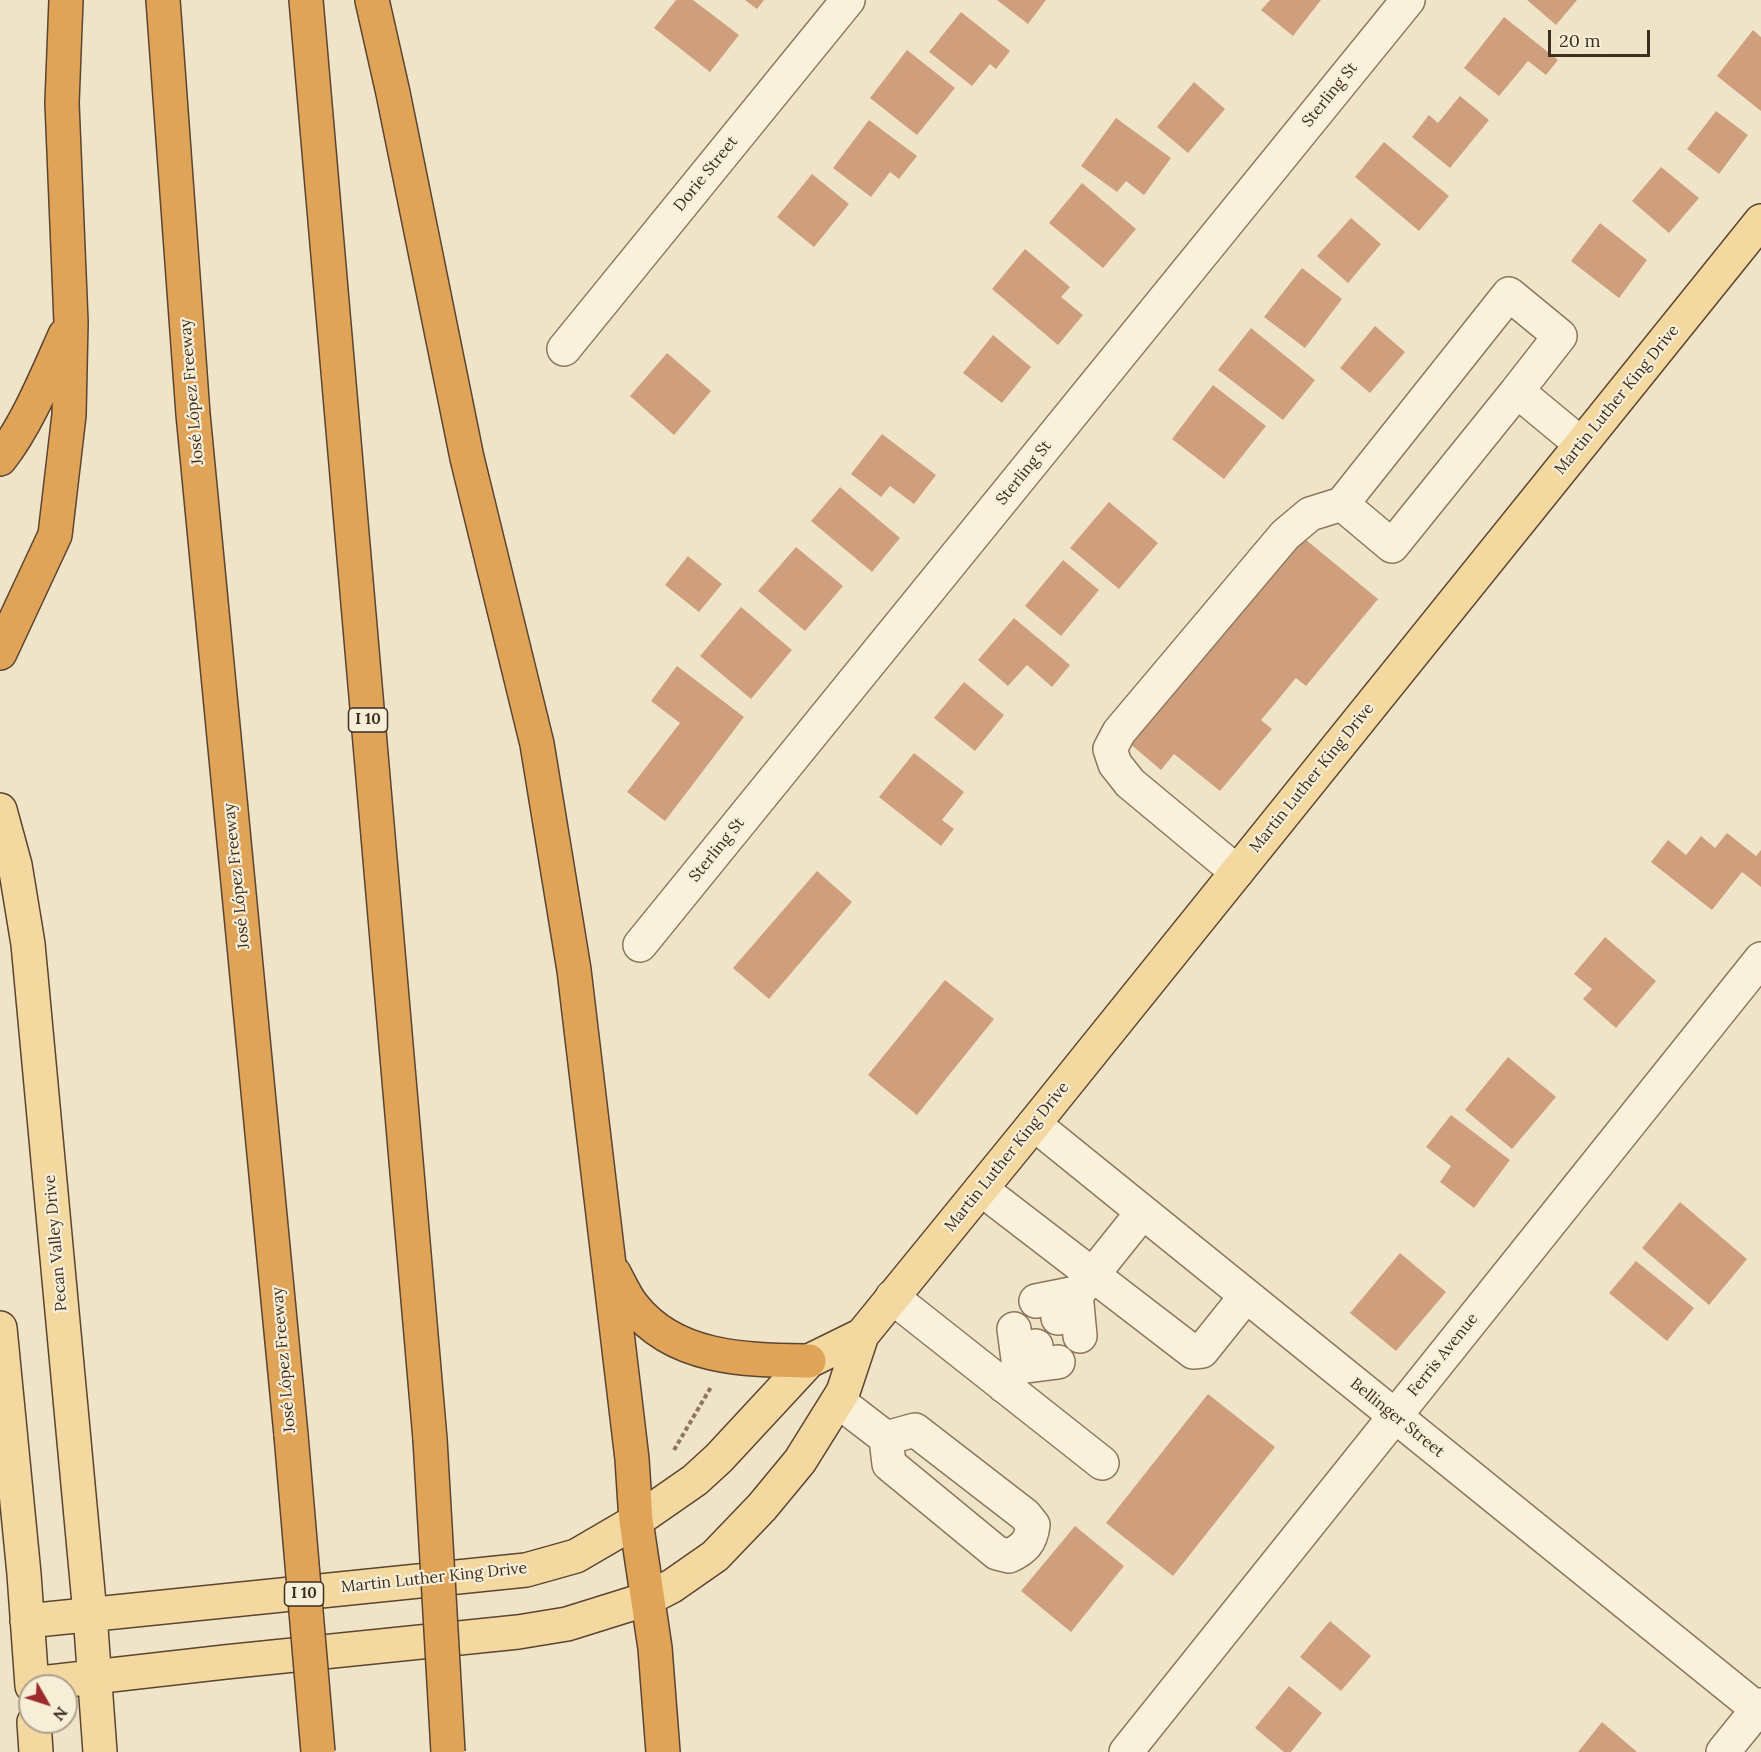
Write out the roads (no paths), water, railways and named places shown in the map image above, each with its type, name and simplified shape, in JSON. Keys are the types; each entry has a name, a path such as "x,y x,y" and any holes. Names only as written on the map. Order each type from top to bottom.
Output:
{"highway":[{"path":"0,653 55,536 69,415 71,322 62,103 66,0"},
{"name":"José López Freeway","path":"164,0 192,414 291,1435 318,1752"},
{"name":"I 10","path":"306,0 430,1439 448,1752"},
{"path":"372,0 467,459 537,744 574,970 632,1459 636,1521 655,1648 663,1752"},
{"path":"0,459 9,448 43,384 71,322"},
{"path":"610,1266 633,1306 660,1332 692,1347 723,1357 809,1361"}],"main road":[{"name":"Martin Luther King Drive","path":"78,1680 225,1662 524,1632 567,1624 647,1599 672,1586 715,1556 762,1507 800,1461 843,1392 862,1335 1761,221"},
{"name":"Pecan Valley Drive","path":"0,810 15,865 28,944 95,1678"},
{"path":"0,1328 27,1621"},
{"name":"Martin Luther King Drive","path":"31,1674 27,1621 526,1570 576,1556 636,1521 695,1480 720,1458 809,1361 862,1335"},
{"path":"95,1678 100,1752"},
{"path":"35,1734 36,1752"}],"street":[{"name":"Dorie Street","path":"564,349 848,0"},
{"name":"Sterling St","path":"640,945 1407,0"},
{"path":"1237,872 1130,783 1115,764 1110,749 1119,732 1285,535 1310,514 1342,504 1509,294 1560,336 1392,546 1342,504"},
{"path":"1517,391 1581,444"},
{"name":"Ferris Avenue","path":"1126,1752 1761,959"},
{"name":"Bellinger Street","path":"1034,1124 1760,1709"},
{"path":"981,1189 1068,1304 1193,1352 1202,1351 1246,1296"},
{"path":"1068,1304 1142,1213"},
{"path":"892,1298 1026,1358 1102,1463"},
{"path":"838,1401 886,1438"},
{"path":"1723,1752 1760,1709"}]}
